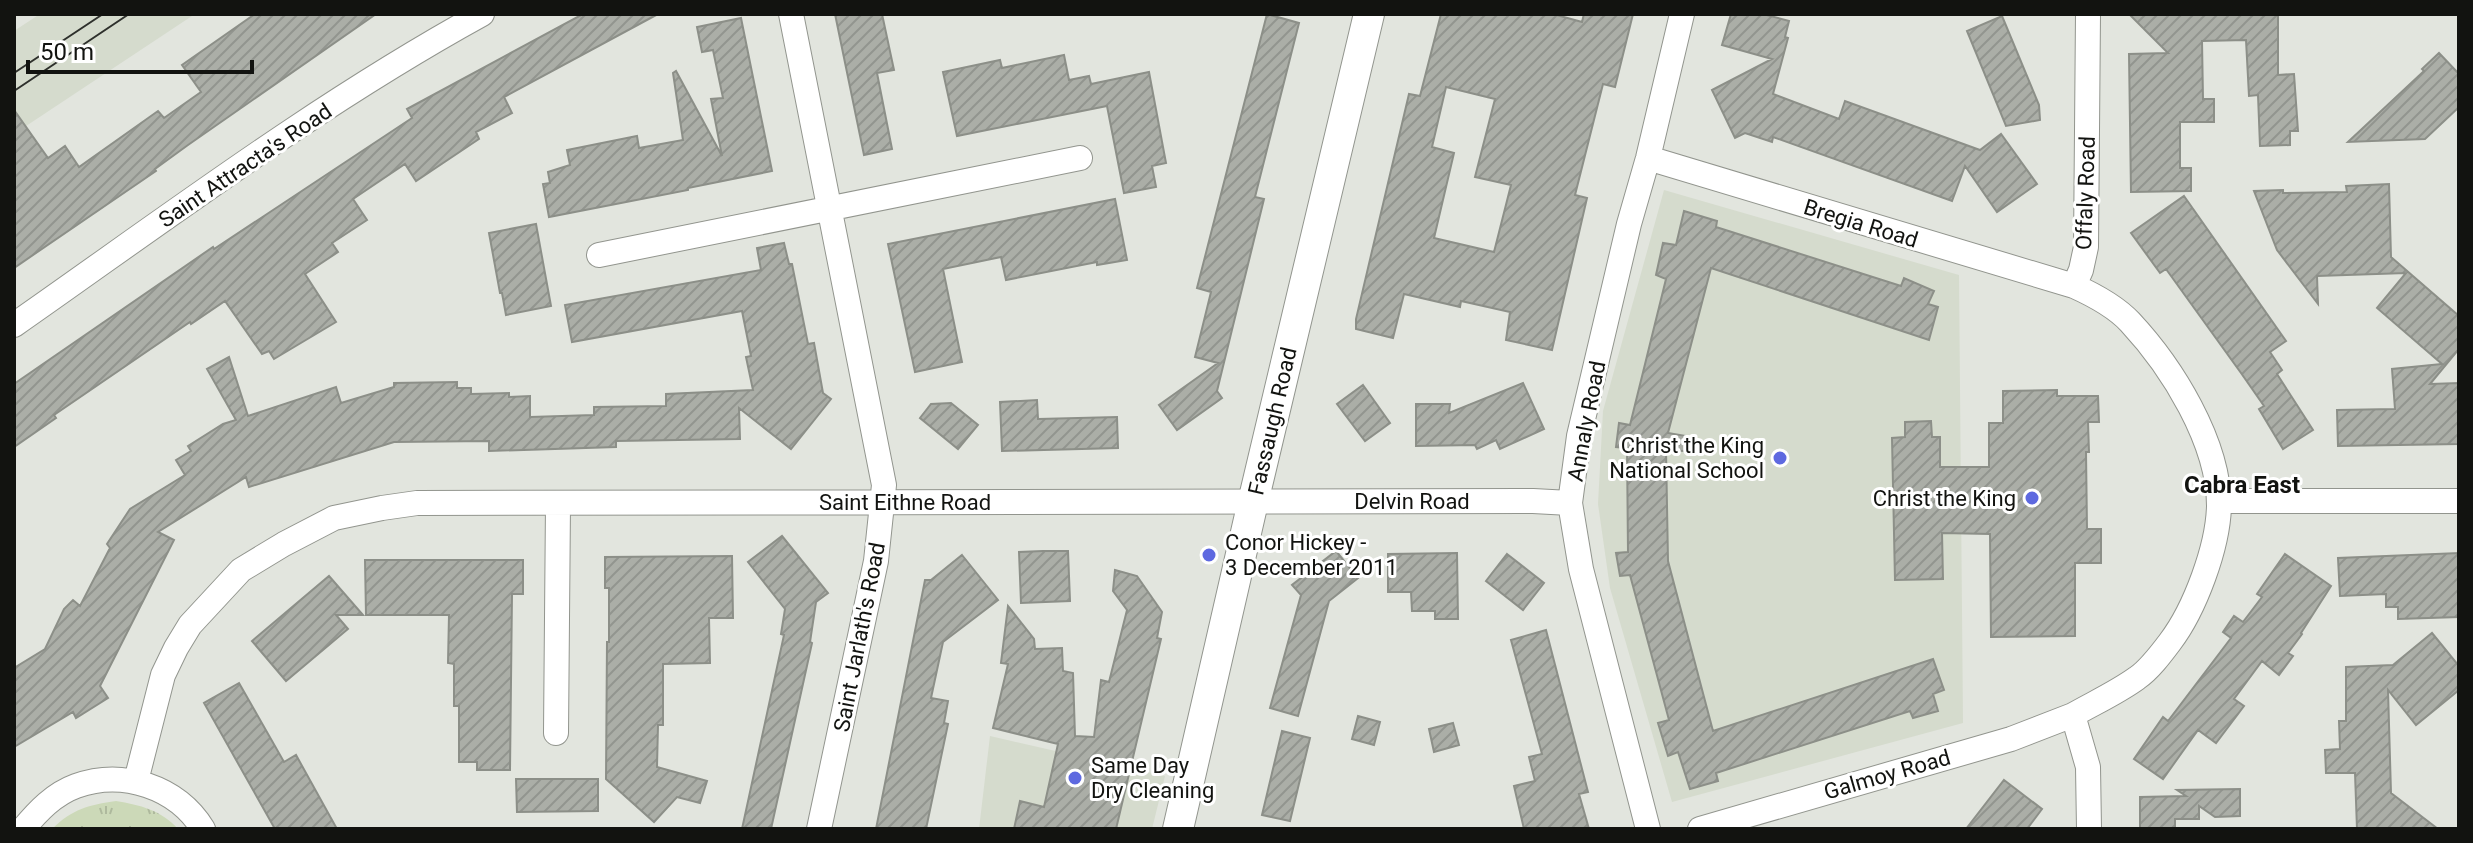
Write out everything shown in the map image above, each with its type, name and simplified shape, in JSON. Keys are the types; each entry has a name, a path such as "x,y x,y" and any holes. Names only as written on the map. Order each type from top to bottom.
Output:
{"street":[{"name":"Saint Attracta's Road","path":"14,325 247,161 427,44 482,14"},
{"name":"Saint Jarlath's Road","path":"791,14 884,485 876,561 819,829"},
{"name":"Fassaugh Road","path":"1178,829 1369,14"},
{"name":"Annaly Road","path":"1648,829 1581,569 1570,503 1579,436 1682,14"},
{"name":"Offaly Road","path":"2074,286 2086,247 2088,14"},
{"path":"599,255 1080,158"},
{"name":"Bregia Road","path":"1648,158 2074,286"},
{"path":"2074,286 2099,298 2129,320 2184,395 2203,434 2219,501 2212,552 2191,607 2171,642 2139,678 2073,715 2088,767 2089,829"},
{"path":"2219,501 2459,501"},
{"name":"Saint Eithne Road","path":"136,781 163,675 176,648 197,617 241,570 334,518 417,503 1253,502"},
{"name":"Delvin Road","path":"1253,502 1570,503"},
{"path":"556,733 558,504"},
{"name":"Galmoy Road","path":"1700,829 2011,739 2073,715"},
{"path":"23,829 47,803 75,786 107,779 136,781 170,795 195,816 203,829"}],"shaded area":[{"path":"40,14 195,14 14,134 14,31"},
{"name":"Christ the King National School","path":"1664,190 1959,275 1963,723 1672,802 1610,588 1598,504 1603,411"},
{"path":"990,736 1165,776 1152,829 979,829"}],"green space":[{"path":"116,801 150,809 178,829 52,829 81,809"}],"building":[{"path":"255,14 376,14 14,268 14,110 48,158 65,146 79,167 158,111 164,118 201,92 182,65"},
{"path":"583,14 658,14 504,97 512,113 476,132 479,139 416,181 405,164 353,199 367,220 332,243 338,252 305,274 336,322 274,359 269,351 262,354 225,301 54,415 56,418 14,447 14,384 213,247 412,118 407,109"},
{"path":"835,14 882,14 894,70 877,73 892,149 864,155"},
{"path":"1267,14 1299,23 1255,197 1264,199 1217,391 1222,398 1177,430 1159,405 1218,363 1195,357 1211,292 1197,288"},
{"path":"1441,14 1553,14 1582,22 1584,14 1633,14 1615,87 1603,84 1575,195 1587,198 1552,350 1506,340 1510,312 1461,301 1460,307 1404,294 1393,338 1356,329 1409,94 1420,96","holes":["1446,87 1495,99 1475,177 1511,185 1494,252 1434,238 1454,153 1432,147"]},
{"path":"1731,14 1763,14 1789,21 1785,37 1788,38 1773,94 1839,119 1845,101 1980,150 2001,134 2037,184 1997,212 1965,166 1952,201 1773,137 1772,142 1745,133 1735,138 1712,90 1772,59 1722,45"},
{"path":"2129,14 2278,14 2278,75 2294,74 2298,131 2290,131 2290,145 2260,146 2258,95 2249,96 2246,40 2202,41 2203,99 2214,99 2214,122 2180,122 2180,168 2191,168 2191,191 2131,192 2129,54 2168,53"},
{"path":"2002,16 2039,105 2040,120 2006,126 1967,31"},
{"path":"741,18 772,171 549,217 543,184 550,183 548,172 570,165 567,150 637,136 639,148 683,140 673,73 676,71 722,156 711,99 723,98 713,50 702,52 697,27"},
{"path":"2439,53 2459,74 2459,107 2425,139 2348,142 2424,71 2422,69"},
{"path":"1064,55 1069,80 1089,76 1091,84 1149,72 1166,163 1152,166 1156,187 1124,193 1107,106 957,136 943,72 1000,60 1002,68"},
{"path":"2389,184 2391,257 2459,316 2459,349 2430,384 2459,383 2459,444 2338,446 2337,410 2395,409 2392,369 2442,364 2377,308 2406,273 2317,276 2318,304 2277,250 2254,191 2347,192 2346,186"},
{"path":"2184,196 2286,341 2270,352 2282,370 2277,374 2313,430 2283,449 2259,409 2264,406 2241,373 2166,269 2160,273 2131,233"},
{"path":"1115,199 1127,260 1097,265 1097,262 1006,280 1001,257 943,269 962,362 915,372 888,244"},
{"path":"1684,211 1717,221 1716,227 1901,286 1904,278 1934,291 1928,304 1938,307 1929,340 1711,268 1668,433 1686,436 1684,451 1666,450 1668,561 1713,731 1933,659 1944,690 1933,694 1938,711 1913,718 1910,711 1716,773 1718,781 1690,789 1678,752 1668,756 1658,723 1669,720 1630,575 1620,576 1616,553 1628,552 1627,448 1616,447 1619,423 1630,425 1666,279 1656,275 1663,243 1676,245"},
{"path":"536,224 551,306 506,315 489,233"},
{"path":"784,243 789,264 792,264 808,344 814,343 823,393 831,399 791,449 739,408 740,439 616,441 616,447 489,451 489,441 394,442 249,487 246,477 158,532 174,540 100,686 108,698 76,718 73,712 14,747 14,668 45,649 64,609 73,600 80,606 110,548 107,544 130,509 185,475 176,460 191,451 188,446 223,424 236,420 207,369 229,357 248,416 336,387 341,403 394,387 394,383 457,382 457,388 471,388 471,394 530,396 530,417 594,415 594,407 666,406 666,394 753,390 746,357 751,356 742,311 572,342 565,305 761,270 757,248"},
{"path":"1523,383 1544,429 1500,449 1496,440 1477,449 1475,445 1416,446 1416,404 1450,404 1449,413"},
{"path":"1363,385 1390,423 1365,441 1337,404"},
{"name":"Christ the King","path":"2057,390 2057,396 2098,396 2099,422 2088,422 2087,529 2101,529 2101,563 2075,563 2075,636 1991,637 1990,534 1942,533 1943,579 1895,580 1892,438 1905,437 1905,422 1931,421 1932,437 1940,437 1940,467 1989,467 1989,423 2003,423 2003,391"},
{"path":"1037,400 1038,419 1117,417 1118,448 1002,451 1000,402"},
{"path":"951,403 978,425 958,449 920,418 931,404"},
{"path":"782,536 828,593 816,602 812,643 771,829 742,829 784,635 781,634 785,609 748,562"},
{"path":"1068,551 1070,601 1021,603 1019,552"},
{"path":"1336,551 1358,578 1329,601 1298,716 1270,708 1301,595 1292,585"},
{"path":"1457,553 1458,619 1435,619 1435,611 1412,611 1411,592 1388,592 1388,554"},
{"path":"2459,553 2459,617 2398,619 2398,607 2386,607 2386,594 2340,596 2338,558"},
{"path":"1507,554 1544,583 1523,610 1486,581"},
{"path":"2285,554 2331,586 2288,653 2293,656 2279,675 2262,661 2234,699 2244,706 2216,743 2198,730 2163,779 2134,759 2163,717 2168,721 2231,638 2223,632 2234,616 2243,622 2262,597 2257,594"},
{"path":"962,555 998,600 943,642 931,698 948,701 944,723 948,724 926,829 876,829 925,580 931,580"},
{"path":"732,556 733,618 709,618 710,663 663,664 663,725 658,725 657,767 707,781 700,803 677,797 654,822 606,779 609,588 605,588 605,557"},
{"path":"365,560 523,560 523,594 512,594 510,770 477,770 477,762 459,762 459,706 454,706 454,664 448,663 449,615 366,615"},
{"path":"1115,570 1137,576 1162,612 1157,638 1161,639 1116,829 1014,829 1020,801 1044,807 1058,744 993,728 1008,664 1001,663 1008,606 1034,639 1035,649 1062,648 1063,671 1073,673 1075,736 1094,737 1101,680 1109,682 1127,610 1113,591"},
{"path":"329,576 363,615 336,615 348,629 286,681 252,641"},
{"path":"1546,630 1588,792 1579,794 1589,829 1524,829 1514,786 1535,781 1529,757 1542,754 1511,640"},
{"path":"2432,633 2459,666 2459,690 2416,725 2388,690 2391,793 2438,829 2357,829 2355,773 2326,773 2325,750 2340,749 2339,721 2346,721 2346,667 2393,665"},
{"path":"239,683 284,762 296,755 337,829 275,829 204,703"},
{"path":"1358,716 1380,722 1374,745 1352,739"},
{"path":"1453,723 1459,745 1434,752 1429,729"},
{"path":"1282,731 1310,738 1290,821 1262,815"},
{"path":"516,779 598,779 598,811 517,812"},
{"path":"2004,780 2042,809 2027,829 1966,829"},
{"path":"2240,789 2240,816 2215,817 2199,806 2199,819 2175,819 2175,829 2140,829 2140,797 2186,796 2177,790"}],"tram line":[{"path":"14,73 103,14"},
{"path":"14,91 129,14"}],"place":[{"name":"Christ the King National School","path":"1780,458"},
{"name":"Christ the King","path":"2032,498"},
{"name":"Conor Hickey - 3 December 2011","path":"1209,555"},
{"name":"Same Day Dry Cleaning","path":"1075,778"}],"district":[{"name":"Cabra East","path":"2242,485"}]}
